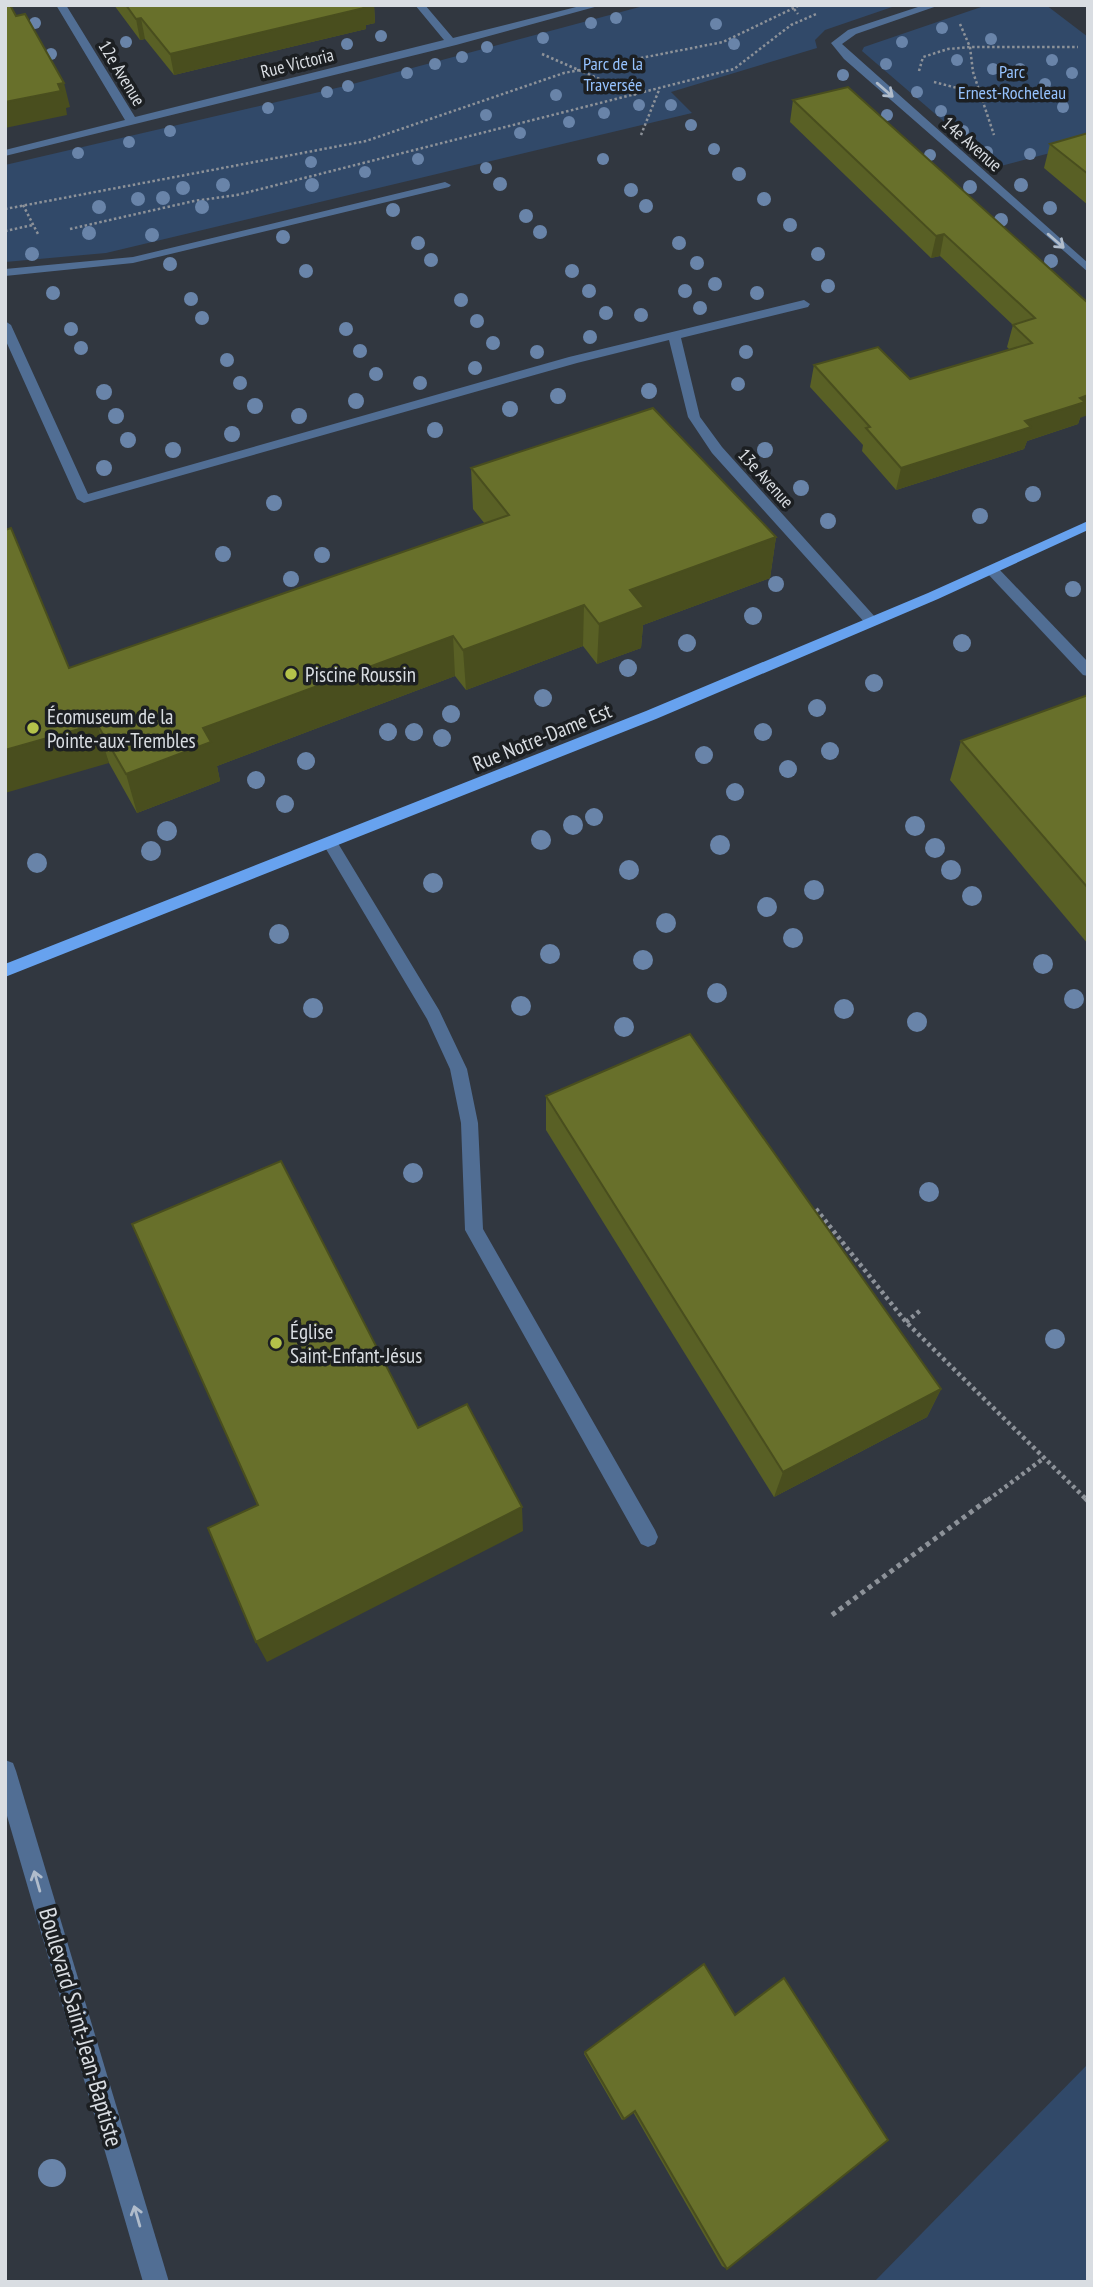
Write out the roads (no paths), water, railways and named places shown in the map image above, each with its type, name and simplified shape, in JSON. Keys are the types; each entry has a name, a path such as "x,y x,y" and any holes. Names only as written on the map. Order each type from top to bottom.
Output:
{"main road":[{"name":"Rue Notre-Dame Est","path":"5,971 651,715 992,570 1088,525"}],"street":[{"name":"12e Avenue","path":"61,5 132,122"},
{"path":"420,5 452,43"},
{"name":"Rue Victoria","path":"5,153 597,5"},
{"name":"14e Avenue","path":"935,5 852,32 836,43 848,57 1088,269"},
{"path":"5,274 133,260 445,185"},
{"path":"5,325 84,499 573,360 804,304"},
{"name":"13e Avenue","path":"674,335 694,417 717,450 871,621"},
{"path":"992,570 1088,671"},
{"path":"331,844 439,1025 457,1065 468,1106 472,1153 470,1192 474,1230 648,1537"},
{"name":"Boulevard Saint-Jean-Baptiste","path":"5,1771 156,2282"}],"place":[{"name":"Piscine Roussin","path":"291,674"},
{"name":"Écomuseum de la Pointe-aux-Trembles","path":"33,728"},
{"name":"Église Saint-Enfant-Jésus","path":"276,1343"}],"park label":[{"name":"Parc de la Traversée","path":"613,73"},
{"name":"Parc Ernest-Rocheleau","path":"1012,81"}]}
